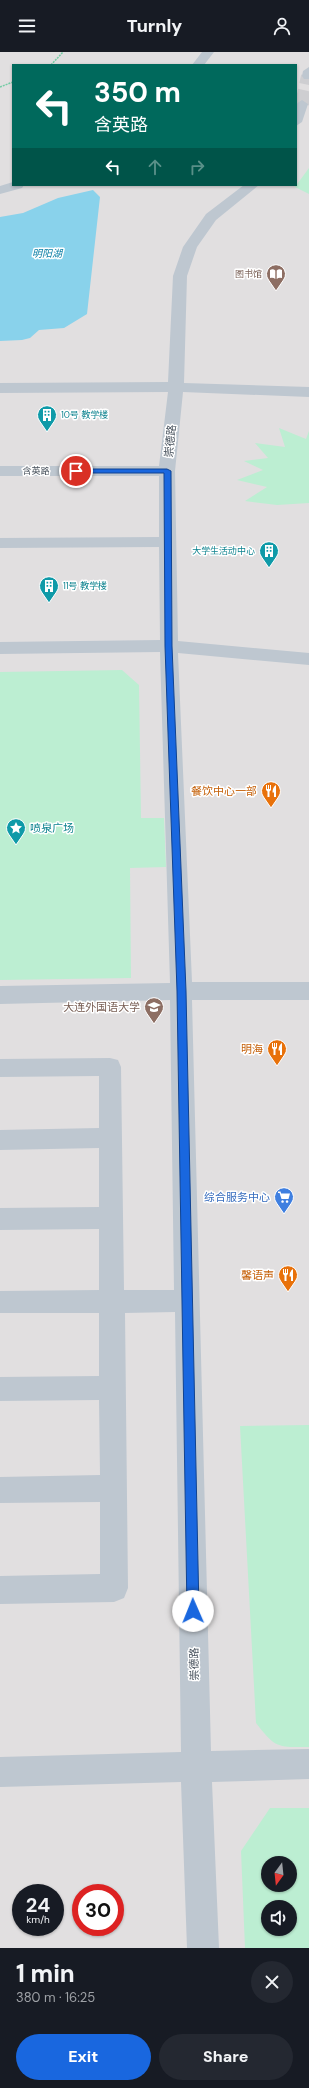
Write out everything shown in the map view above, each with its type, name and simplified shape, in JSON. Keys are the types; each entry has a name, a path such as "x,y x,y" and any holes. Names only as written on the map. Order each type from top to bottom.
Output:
{"street":[{"path":"199,64 208,52"},
{"path":"297,119 302,104"},
{"path":"0,190 14,186"},
{"name":"崇德路","path":"203,1948 196,1766 182,991 166,542 167,471 176,387 180,276 190,247 210,217 251,186"},
{"path":"0,388 176,387 309,392"},
{"name":"含英路","path":"0,471 167,471"},
{"path":"0,543 166,542"},
{"path":"0,648 169,646 309,659"},
{"path":"0,995 182,991 309,991"},
{"path":"0,1068 110,1067 114,1588 0,1590"},
{"path":"0,1140 111,1138"},
{"path":"0,1219 111,1218"},
{"path":"0,1302 187,1301"},
{"path":"0,1389 113,1388"},
{"path":"0,1490 113,1488"},
{"path":"0,1772 309,1764"}],"path":[{"path":"52,64 63,52"},
{"path":"0,87 12,82"}],"shaded area":[{"name":"大连外国语大学","path":"0,52 309,52 309,1948 0,1948"}],"green space":[{"path":"309,168 309,194 295,187"},
{"path":"279,428 306,439 309,431 309,503 277,505 245,501 267,487 237,480 263,470 244,461 268,458 255,443 285,447"},
{"path":"122,670 139,685 141,818 164,818 166,867 130,868 131,978 0,980 0,672"},
{"path":"309,1425 309,1747 290,1747 278,1745 273,1742 256,1723 240,1426"},
{"path":"270,1808 309,1808 309,1948 245,1948 241,1851"}],"water":[{"name":"明阳湖","path":"93,190 100,197 87,314 64,328 39,330 30,338 22,340 0,341 0,217 23,213 58,198"}],"tunnel":[{"path":"302,104 308,76"}],"place":[{"name":"图书馆","path":"276,291"},
{"name":"10号 教学楼","path":"47,432"},
{"name":"大学生活动中心","path":"269,568"},
{"name":"11号 教学楼","path":"49,603"},
{"name":"餐饮中心一部","path":"271,808"},
{"name":"喷泉广场","path":"16,845"},
{"name":"大连外国语大学","path":"154,1024"},
{"name":"明海","path":"277,1066"},
{"name":"综合服务中心","path":"284,1214"},
{"name":"馨语声","path":"288,1292"}],"route":[{"path":"76,471 167,471 166,542 169,646 182,991 193,1611"}]}
